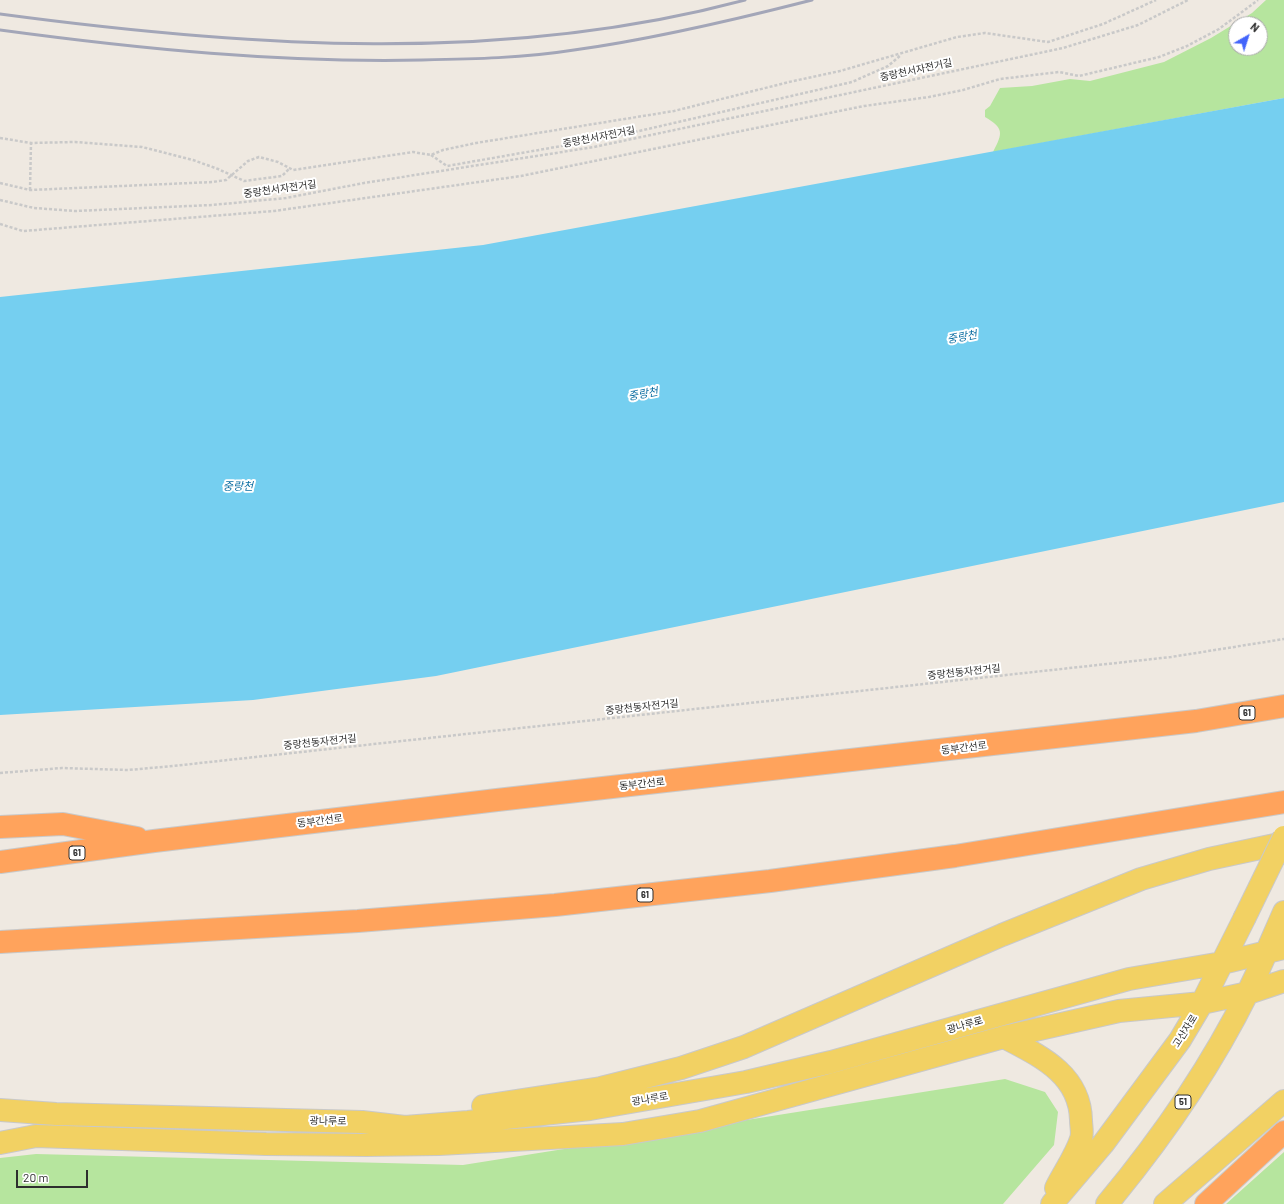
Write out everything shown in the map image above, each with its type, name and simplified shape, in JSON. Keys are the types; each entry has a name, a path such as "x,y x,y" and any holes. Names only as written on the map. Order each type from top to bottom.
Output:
{"highway":[{"name":"동부간선로","path":"0,862 154,841 497,800 1196,721 1284,706"},
{"name":"61","path":"0,942 358,921 555,905 770,881 947,857 1284,802"},
{"path":"0,827 63,824 154,841"},
{"path":"1206,1204 1284,1132"}],"main road":[{"name":"고산자로","path":"1052,1204 1074,1180 1153,1078 1180,1040 1202,1003 1284,837"},
{"path":"362,1122 406,1114 461,1109 601,1088 681,1068 744,1047 1002,935 1134,881 1209,859 1284,843"},
{"name":"51","path":"1107,1204 1165,1131 1209,1064 1248,993 1275,951 1284,912"},
{"name":"광나루로","path":"0,1110 56,1114 362,1122 405,1126 468,1122 590,1109 731,1085 831,1062 1129,979 1222,963 1275,951"},
{"path":"0,1143 36,1136 266,1144 431,1144 623,1134 700,1121 1004,1037 1119,1011 1202,1003 1248,993 1284,980"},
{"path":"1004,1037 1039,1055 1064,1075 1081,1106 1082,1138 1048,1204"},
{"path":"1165,1204 1284,1101"}],"path":[{"path":"431,155 444,150 476,143 674,112 789,82 840,71 903,54 925,45 957,37 985,33 1048,42 1103,24 1156,0"},
{"name":"중랑천서자전거길","path":"0,200 34,208 75,211 181,207 255,202 286,198 364,183 594,147 1064,48 1138,25 1188,0"},
{"path":"0,224 23,231 274,211 521,176 864,106 929,97 963,90 1000,78 1058,72 1079,76 1128,65 1159,57 1187,46 1219,29 1258,0"},
{"path":"0,183 30,190 212,182 226,180 248,162 259,157 278,162 293,170 413,152 431,155 447,166 613,138 852,82 888,66 903,54"},
{"path":"0,138 31,143 102,143 142,147 193,160 233,175 244,181 282,176 290,168"},
{"path":"30,190 31,143"},
{"name":"중랑천동자전거길","path":"0,773 62,768 128,770 181,766 1164,658 1284,639"}],"green space":[{"path":"1266,0 1284,0 1284,98 993,152 999,140 1000,132 996,124 985,117 985,110 990,106 1000,88 1032,86 1070,79 1090,81 1164,62 1228,28 1228,56 1268,56 1268,16 1247,16"},
{"path":"1005,1079 1045,1092 1058,1112 1054,1145 1003,1204 0,1204 0,1158 36,1154 463,1165"},
{"path":"1284,1152 1284,1204 1226,1204"}],"water":[{"name":"중랑천","path":"1284,98 1284,502 436,676 253,700 0,715 0,297 483,245"}],"railway":[{"path":"0,14 93,26 186,35 280,41 374,44 468,42 561,34 654,21 745,0"},
{"path":"0,30 158,49 263,57 369,60 479,59 555,53 604,46 724,22 812,0"}]}
